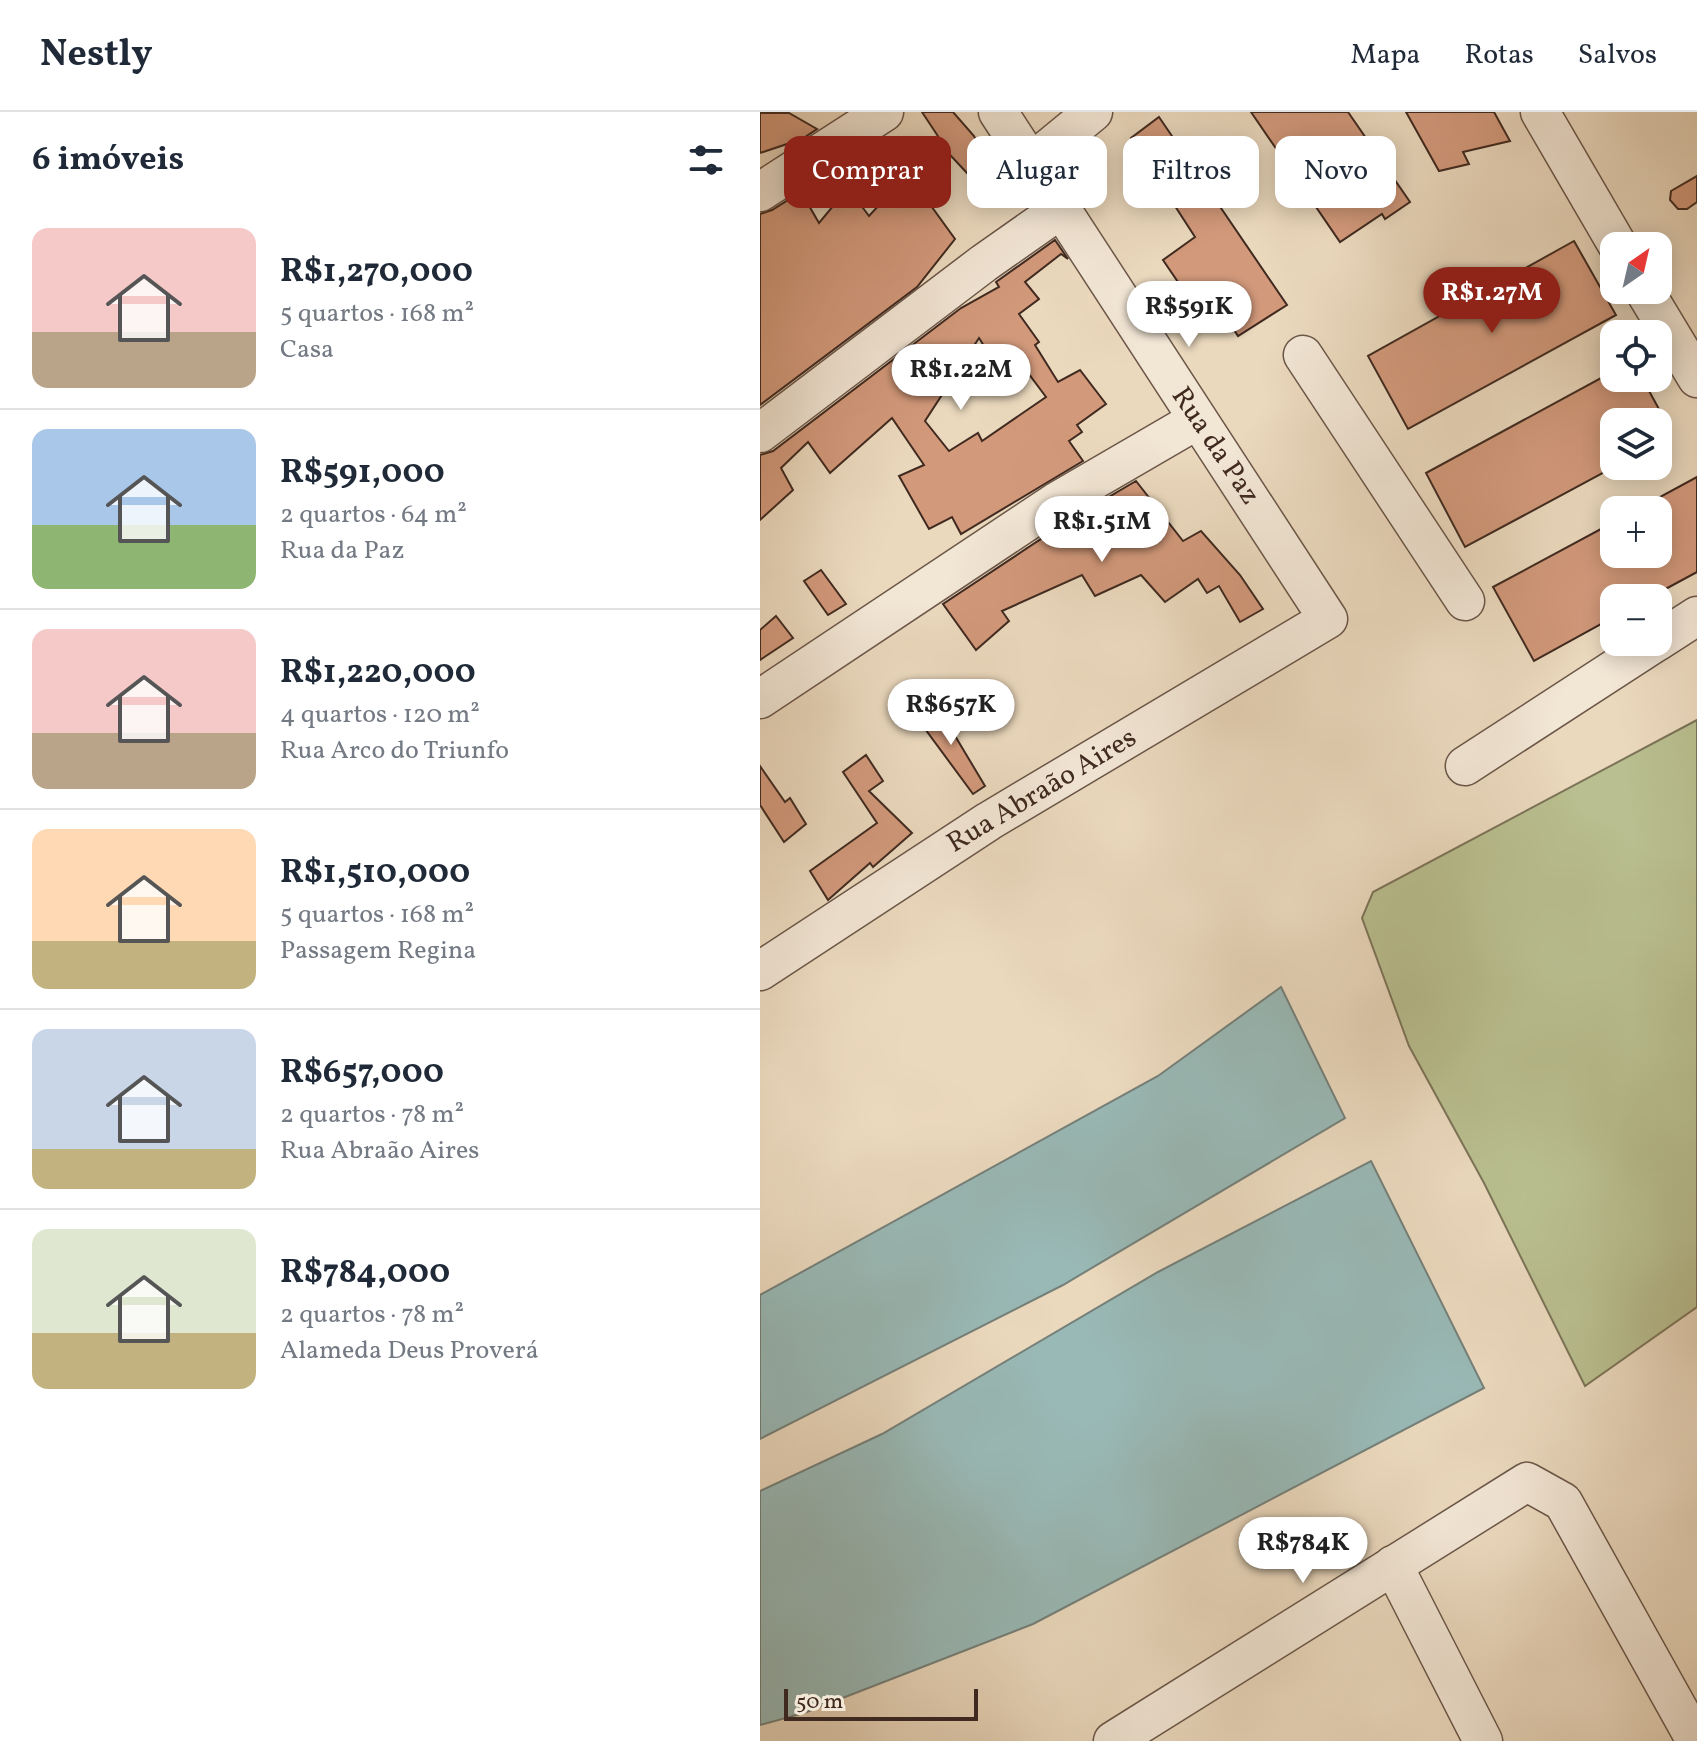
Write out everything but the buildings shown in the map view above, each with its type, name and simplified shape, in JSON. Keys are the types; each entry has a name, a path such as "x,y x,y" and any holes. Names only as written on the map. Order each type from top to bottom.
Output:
{"street":[{"path":"760,192 884,112"},
{"name":"Rua da Paz","path":"998,112 1014,136"},
{"path":"1064,136 1093,112"},
{"path":"1540,112 1610,232"},
{"path":"760,433 984,263 1061,209"},
{"name":"Rua da Paz","path":"1061,209 1328,619"},
{"path":"1652,304 1697,378"},
{"path":"1303,355 1465,601"},
{"path":"760,699 1056,502 1197,420"},
{"path":"1672,632 1697,616"},
{"name":"Rua Abraão Aires","path":"760,971 989,821 1328,619"},
{"path":"1465,766 1635,656"},
{"path":"1132,1736 1393,1565 1527,1482 1563,1502 1696,1741"},
{"path":"1393,1565 1483,1741"}],"green space":[{"path":"1697,720 1697,1307 1585,1386 1484,1183 1409,1046 1362,918 1373,892"}],"water":[{"path":"1281,987 1345,1118 1063,1285 760,1439 760,1295 1158,1076"},
{"path":"1371,1161 1484,1388 1033,1624 804,1713 760,1725 760,1491 882,1434 1158,1272"}]}
